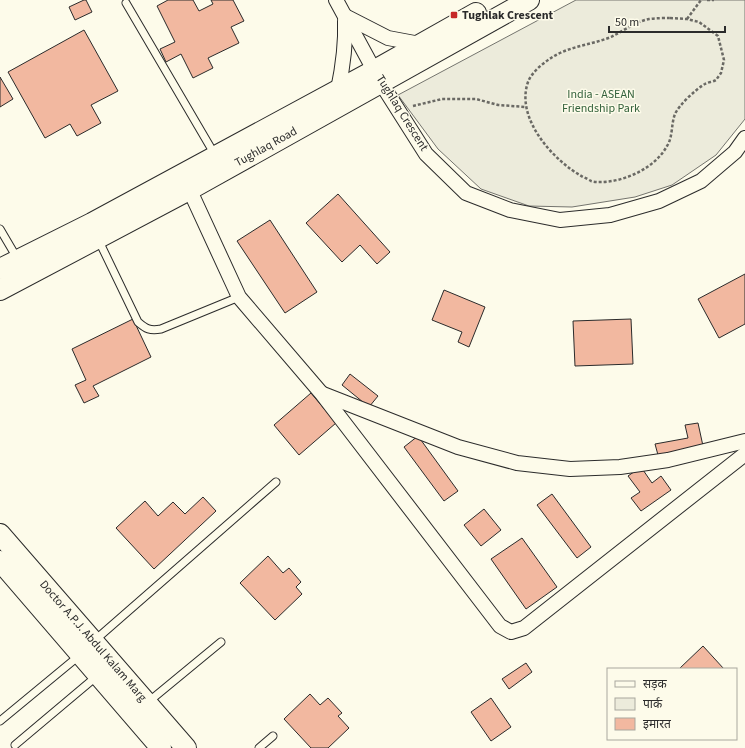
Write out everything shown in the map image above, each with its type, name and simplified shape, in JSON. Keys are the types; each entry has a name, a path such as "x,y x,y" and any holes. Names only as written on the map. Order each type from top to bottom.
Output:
{"main road":[{"name":"Tughlaq Road","path":"186,182 216,157 338,90 378,76 420,44 499,0"},
{"name":"Tughlaq Road","path":"0,290 95,231 378,76 528,0"},
{"name":"Tughlaq Road","path":"0,269 18,260 95,231"},
{"name":"Doctor A.P.J. Abdul Kalam Marg","path":"0,534 87,648 98,675 161,748"},
{"name":"Doctor A.P.J. Abdul Kalam Marg","path":"0,561 87,648 147,704 186,748"}],"street":[{"name":"Tughlaq Crescent","path":"336,0 378,76 426,154 466,193 510,210 560,220 610,214 659,201 701,181 735,152 745,138"},
{"path":"338,90 344,62 346,40 345,16 388,38 420,44"},
{"path":"186,182 239,297 322,394 500,626 511,632 524,628 745,454"},
{"path":"322,394 458,447 517,463 570,469 620,467 668,460 745,441"}],"lane":[{"path":"126,3 216,157"},
{"path":"0,229 18,260"},
{"path":"95,231 138,322 145,328 153,331 161,329 239,297"},
{"path":"0,721 87,648 276,482"},
{"path":"147,704 221,642"},
{"path":"15,745 98,675"},
{"path":"259,748 273,736"}],"path":[{"path":"687,19 701,0"},
{"path":"707,0 714,0"},
{"path":"650,19 687,19 699,22 718,36 724,60 721,73 716,80 705,84 693,93 675,114 668,145 660,158 643,170 624,178 609,182 592,182 559,161 543,141 531,122 526,107 525,95 528,81 538,68 551,58 568,50 610,37 633,25 650,19"},
{"path":"398,110 442,100 469,99 476,99 498,105 526,107"}],"green space":[{"name":"India - ASEAN Friendship Park","path":"576,0 745,0 745,119 716,155 672,185 635,197 572,207 529,206 481,189 438,149 398,95"}],"building":[{"path":"86,0 92,12 75,20 69,7"},
{"path":"168,0 193,0 199,11 213,4 211,0 233,0 244,21 231,27 239,43 208,58 213,68 193,78 181,54 166,62 160,49 175,42 157,6"},
{"path":"84,30 118,91 91,105 101,123 77,136 70,124 45,138 8,72"},
{"path":"0,77 13,99 0,107"},
{"path":"338,194 390,252 377,264 360,245 342,262 306,223"},
{"path":"270,220 317,292 285,313 237,241"},
{"path":"745,274 745,324 719,338 698,299"},
{"path":"444,290 485,307 469,347 458,342 462,332 432,320"},
{"path":"133,319 151,357 93,386 99,396 84,403 75,385 86,380 72,349"},
{"path":"631,319 633,364 575,366 573,321"},
{"path":"350,374 378,396 369,407 342,385"},
{"path":"311,393 336,423 299,455 274,425"},
{"path":"698,423 703,446 658,455 655,444 688,438 685,425"},
{"path":"418,436 458,491 444,501 404,447"},
{"path":"641,467 652,483 661,476 671,490 641,511 631,498 640,492 628,476"},
{"path":"552,494 591,547 577,558 537,505"},
{"path":"203,497 216,511 154,569 116,528 145,501 158,516 173,502 185,514"},
{"path":"484,509 501,530 481,546 464,525"},
{"path":"522,538 557,587 526,609 491,559"},
{"path":"268,556 283,573 289,568 301,582 296,587 302,594 275,620 240,583"},
{"path":"703,646 723,668 680,668"},
{"path":"526,663 532,672 509,689 502,679"},
{"path":"310,694 320,705 328,698 342,713 338,716 349,728 328,748 311,748 284,719"},
{"path":"491,698 511,727 491,741 471,712"}],"place":[{"name":"Tughlak Crescent","path":"454,15"}]}
